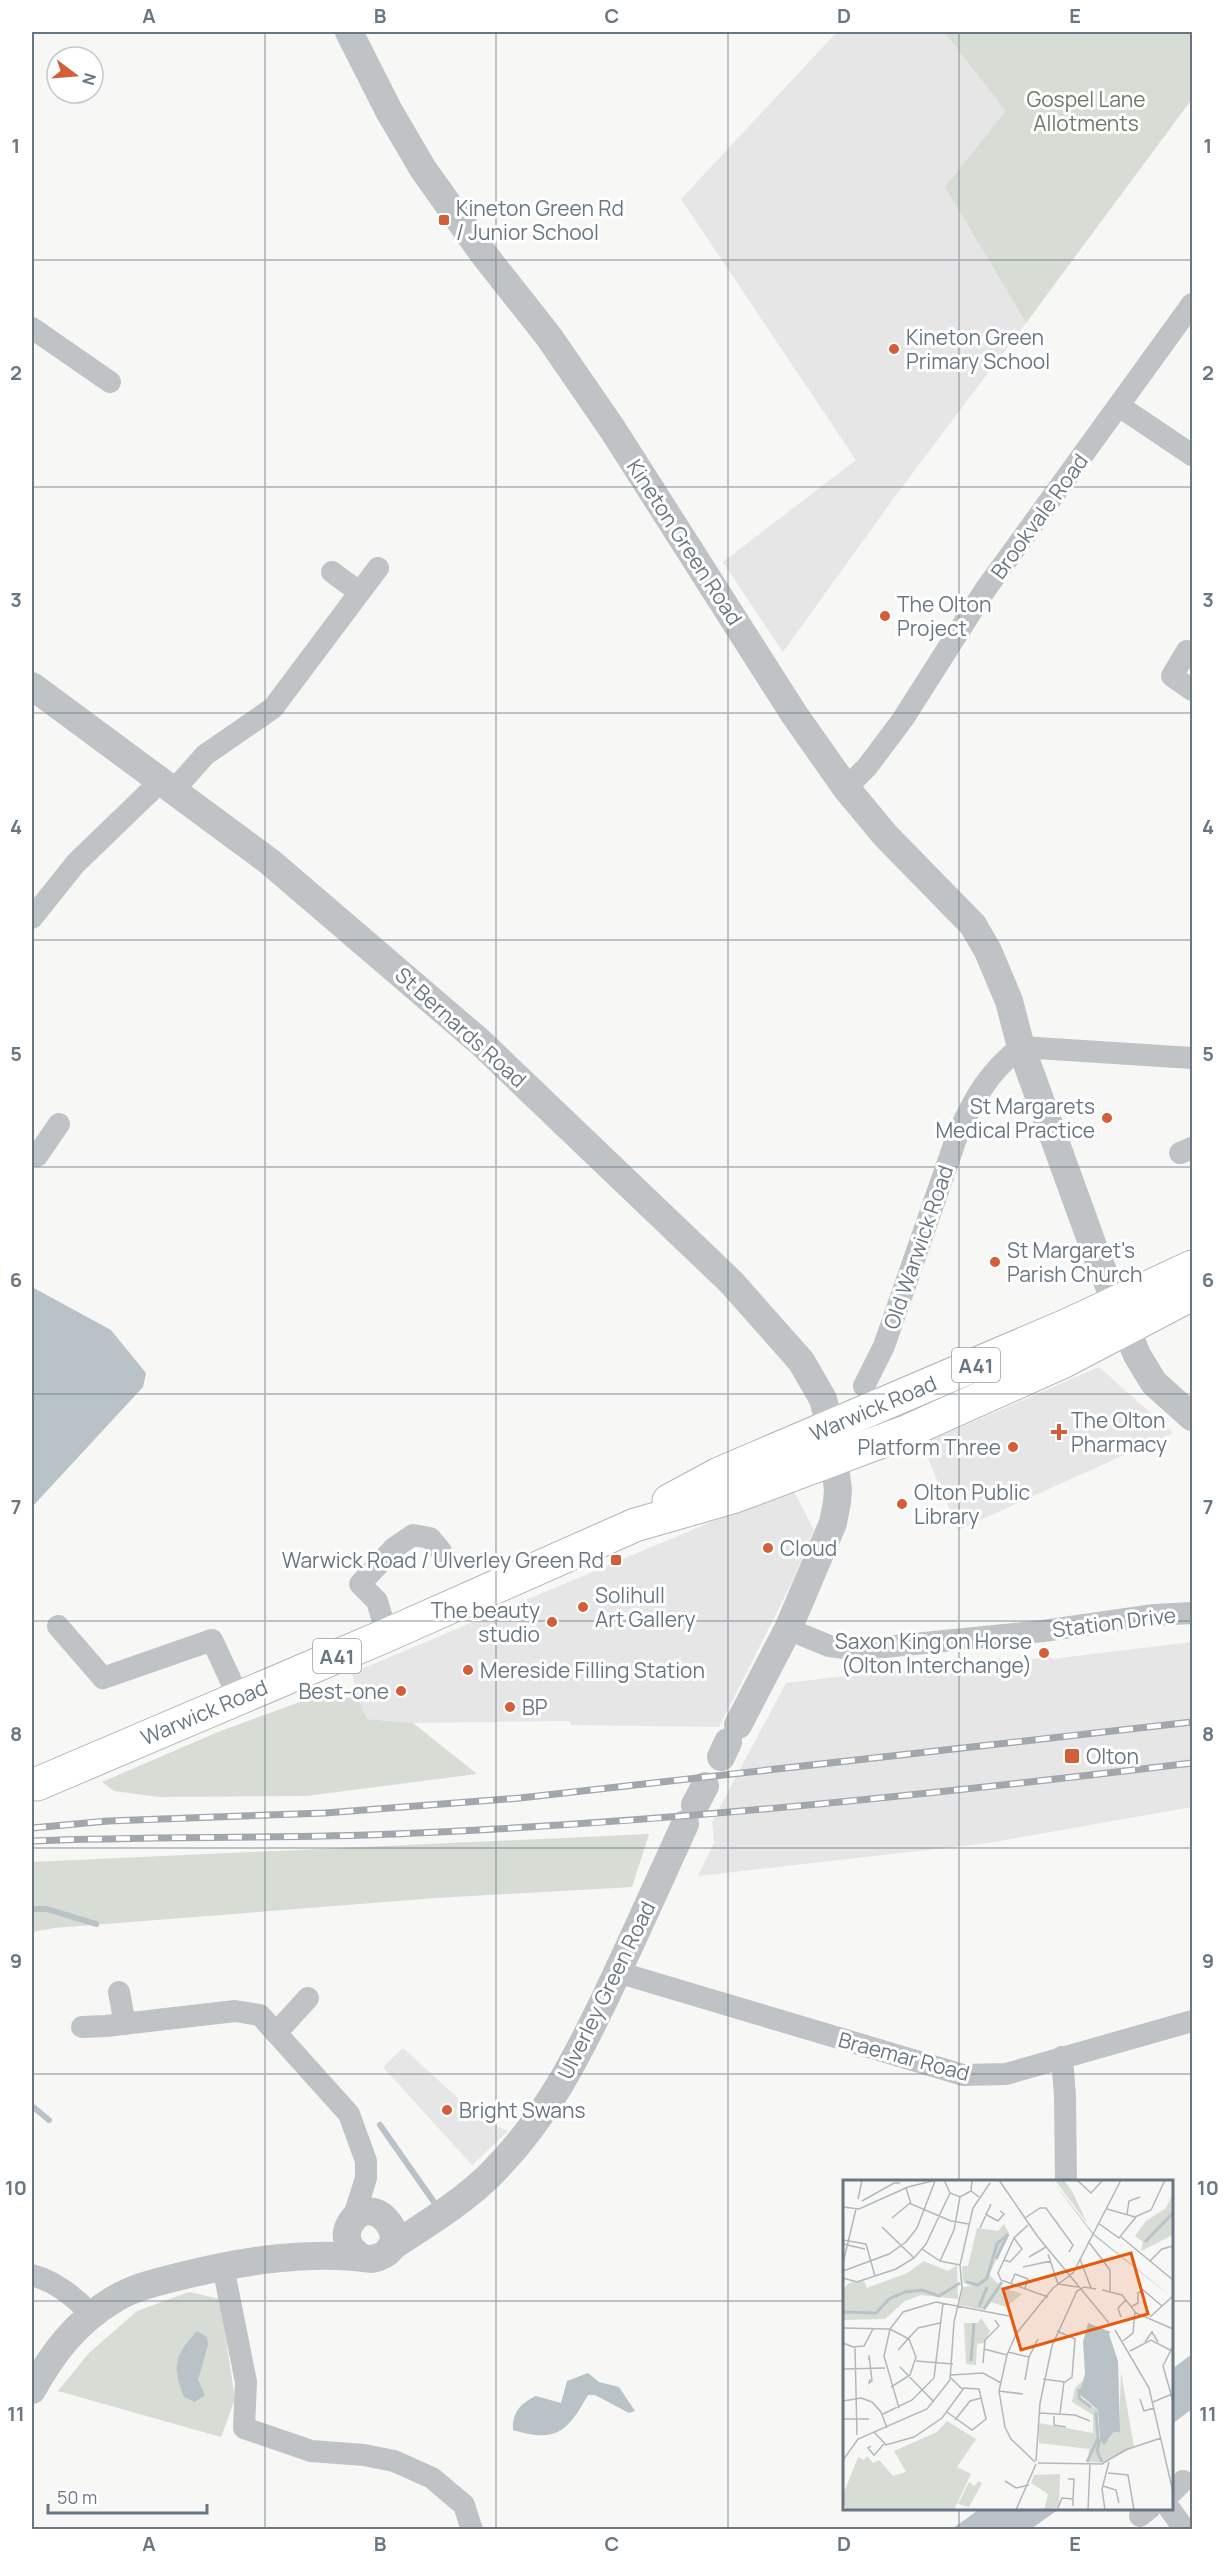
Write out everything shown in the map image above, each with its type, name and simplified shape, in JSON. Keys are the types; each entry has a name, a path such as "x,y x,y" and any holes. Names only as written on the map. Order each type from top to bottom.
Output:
{"highway":[{"name":"Warwick Road","path":"37,1784 387,1635 635,1525 732,1497 906,1432 1064,1360 1121,1316 1192,1267"},
{"name":"Warwick Road","path":"635,1525 670,1500 719,1474 830,1426 1121,1316 1192,1294"}],"street":[{"name":"Kineton Green Road","path":"349,32 389,111 423,169 482,252 549,337 613,430 794,714 846,788 885,835 973,925 988,951 1009,1001 1021,1047 1096,1254 1137,1355 1154,1383 1192,1416"},
{"name":"Brookvale Road","path":"846,788 867,767 903,718 985,590 1192,304"},
{"path":"32,328 110,382"},
{"path":"1119,406 1192,455"},
{"path":"32,918 76,863 169,787 182,781 205,755 273,708 378,568"},
{"path":"332,572 359,592"},
{"path":"1187,651 1172,676 1192,690"},
{"name":"St Bernards Road","path":"32,686 270,862 480,1042 622,1176 731,1282 801,1361 823,1399 830,1426 834,1458"},
{"path":"1021,1047 1192,1058"},
{"name":"Old Warwick Road","path":"864,1386 884,1346 921,1236 957,1136 970,1107 1002,1062 1021,1047"},
{"path":"729,1741 788,1629 833,1523 838,1490 834,1458"},
{"path":"387,1635 378,1601 360,1584 394,1548 413,1535 430,1538 441,1551"},
{"name":"Station Drive","path":"788,1629 829,1646 855,1650 1043,1630 1154,1615 1192,1613"},
{"path":"58,1626 103,1678 212,1640 239,1698"},
{"name":"Ulverley Green Road","path":"390,2248 456,2205 492,2173 523,2139 551,2102 577,2057 695,1805"},
{"name":"Braemar Road","path":"617,1972 963,2075 1006,2074 1192,2021"},
{"path":"119,1992 125,2024"},
{"path":"276,2033 308,1998"},
{"path":"82,2027 235,2011 260,2015 349,2114 366,2161 366,2178 347,2241 356,2254 363,2258"},
{"path":"1062,2057 1066,2180"},
{"path":"32,2390 52,2355 75,2330 113,2300 134,2290 223,2266 308,2255 378,2258 390,2248 394,2233 366,2178"},
{"path":"308,2255 366,2212 385,2217 433,2219"},
{"path":"223,2266 246,2382 244,2428 311,2451 364,2455 394,2461 432,2478 464,2505 472,2529"},
{"path":"32,2275 48,2280 68,2292 92,2315"},
{"path":"1171,2510 1185,2529"}],"shaded area":[{"name":"Kineton Green Primary School","path":"837,32 944,32 1007,111 945,187 1026,323 896,495 783,652 723,562 856,460 681,199"},
{"path":"32,1287 111,1330 146,1373 143,1387 32,1507"},
{"path":"1099,1367 1173,1433 958,1530 922,1444"},
{"path":"792,1488 814,1530 790,1586 719,1727 571,1725 569,1721 413,1723 367,1719 357,1697 352,1673"},
{"path":"1192,1642 1192,1807 988,1843 698,1876 714,1843 712,1822 786,1683 1000,1658 1000,1662 1051,1657 1052,1659"},
{"name":"Bright Swans","path":"403,2048 483,2121 508,2131 472,2165 383,2067"},
{"path":"197,2331 207,2337 208,2345 198,2380 205,2395 195,2402 184,2397 178,2377 177,2361 184,2347"},
{"path":"1192,2354 1192,2409 1173,2423 1173,2368"},
{"path":"588,2373 599,2382 619,2387 635,2411 629,2413 595,2395 588,2395 574,2418 559,2431 540,2435 513,2430 516,2413 526,2402 536,2396 561,2403 567,2381"},
{"path":"978,2510 1058,2510 1031,2529 952,2529"}],"green space":[{"name":"Gospel Lane Allotments","path":"944,32 1192,32 1192,99 1026,323 945,187 1006,111"},
{"path":"357,1697 367,1719 413,1723 477,1774 306,1796 159,1797 114,1791 102,1782 218,1732 308,1699"},
{"path":"649,1834 632,1887 436,1898 54,1928 32,1932 32,1862"},
{"path":"189,2292 220,2299 235,2399 221,2437 58,2391 89,2353 137,2311"}],"waterway":[{"path":"32,1909 47,1909 96,1924"},
{"path":"32,2106 49,2120"},
{"path":"380,2125 434,2202"}],"railway":[{"path":"32,1828 108,1821 325,1813 520,1798 1192,1722"},
{"path":"32,1841 349,1836 594,1823 893,1797 1192,1763"}],"place":[{"name":"Kineton Green Rd / Junior School","path":"444,220"},
{"name":"Kineton Green Primary School","path":"894,349"},
{"name":"The Olton Project","path":"885,616"},
{"name":"St Margarets Medical Practice","path":"1107,1118"},
{"name":"St Margaret's Parish Church","path":"995,1262"},
{"name":"The Olton Pharmacy","path":"1059,1432"},
{"name":"Platform Three","path":"1013,1447"},
{"name":"Olton Public Library","path":"902,1504"},
{"name":"Cloud","path":"768,1548"},
{"name":"Warwick Road / Ulverley Green Rd","path":"616,1560"},
{"name":"Solihull Art Gallery","path":"583,1607"},
{"name":"The beauty studio","path":"552,1622"},
{"name":"Saxon King on Horse (Olton Interchange)","path":"1044,1653"},
{"name":"Mereside Filling Station","path":"468,1670"},
{"name":"Best-one","path":"401,1691"},
{"name":"BP","path":"510,1707"},
{"name":"Olton","path":"1072,1756"},
{"name":"Bright Swans","path":"447,2110"}]}
